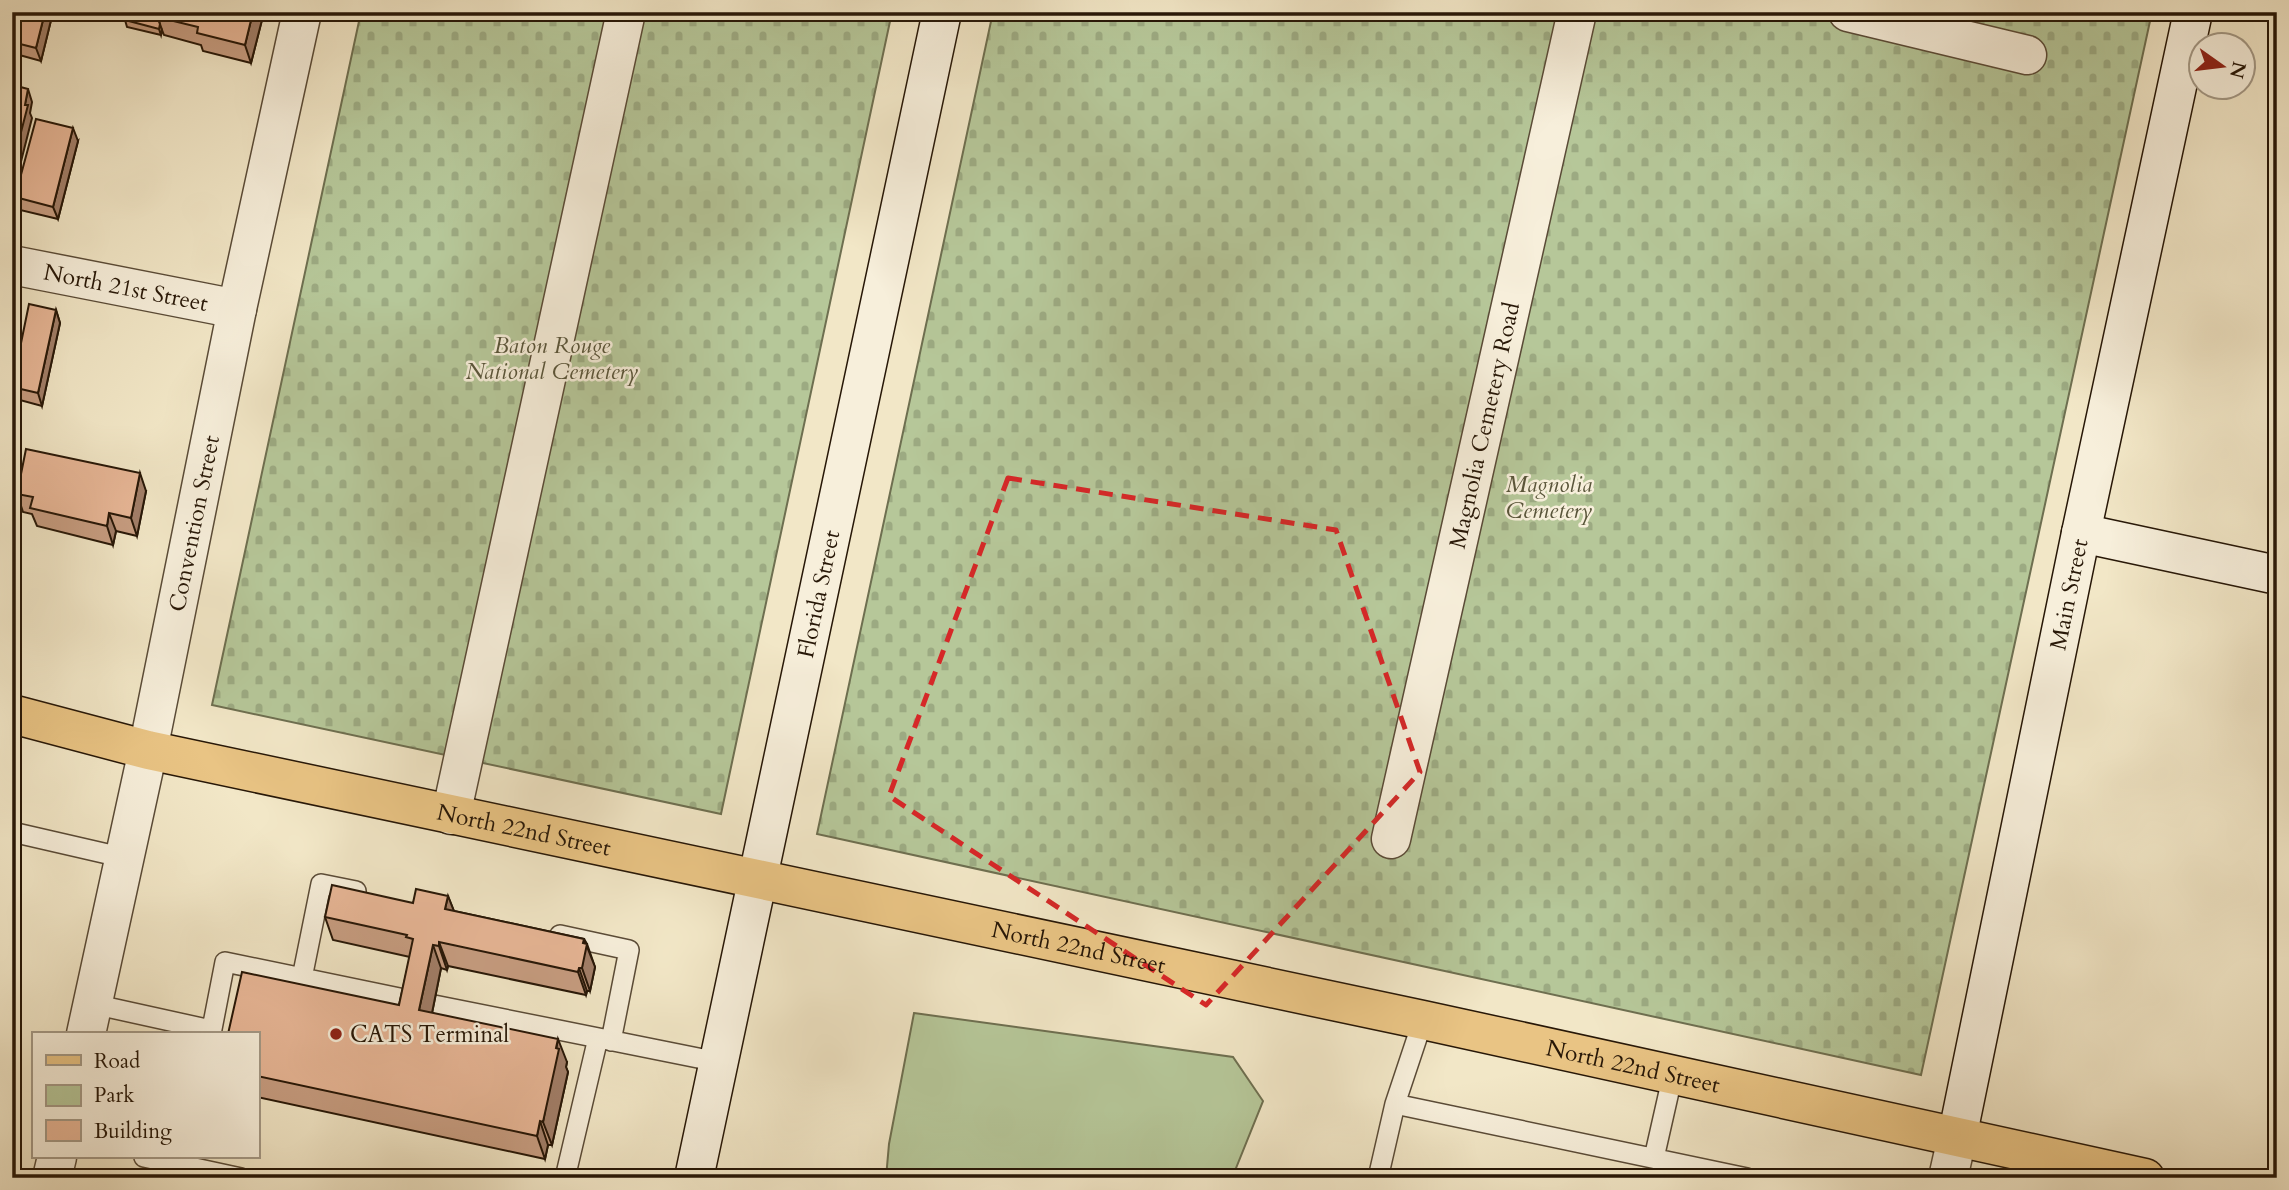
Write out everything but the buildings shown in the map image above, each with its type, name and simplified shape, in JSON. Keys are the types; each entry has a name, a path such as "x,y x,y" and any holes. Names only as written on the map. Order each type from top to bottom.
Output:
{"main road":[{"name":"North 22nd Street","path":"12,714 148,750 1423,1020 2145,1178"}],"street":[{"name":"Convention Street","path":"90,1019 148,750 237,309 302,12"},
{"path":"451,815 626,12"},
{"name":"Florida Street","path":"694,1178 942,12"},
{"name":"Magnolia Cemetery Road","path":"1391,839 1577,12"},
{"path":"1848,12 2027,55"},
{"name":"Main Street","path":"1948,1178 2081,533 2193,12"},
{"name":"North 21st Street","path":"12,265 237,309"},
{"path":"2081,533 2277,575"},
{"path":"52,1178 57,1158"}],"lane":[{"path":"12,832 125,858"},
{"path":"302,978 320,884 374,895"},
{"path":"535,930 629,950 565,1178"},
{"path":"90,1019 211,1032 225,962 414,1001"},
{"path":"434,1005 718,1062"},
{"path":"1378,1178 1395,1104 1423,1020"},
{"path":"1654,1158 1673,1074"},
{"path":"1395,1104 1747,1178"},
{"path":"149,1158 241,1178"}],"highlighted area":[{"path":"1008,478 1336,530 1420,772 1206,1005 889,796"}],"green space":[{"name":"Baton Rouge National Cemetery","path":"361,12 892,12 721,814 212,705"},
{"name":"Magnolia Cemetery","path":"993,12 2152,12 1921,1075 817,834"},
{"path":"914,1013 1233,1057 1263,1101 1232,1178 886,1178 889,1144"}],"place":[{"name":"CATS Terminal","path":"336,1034"}]}
